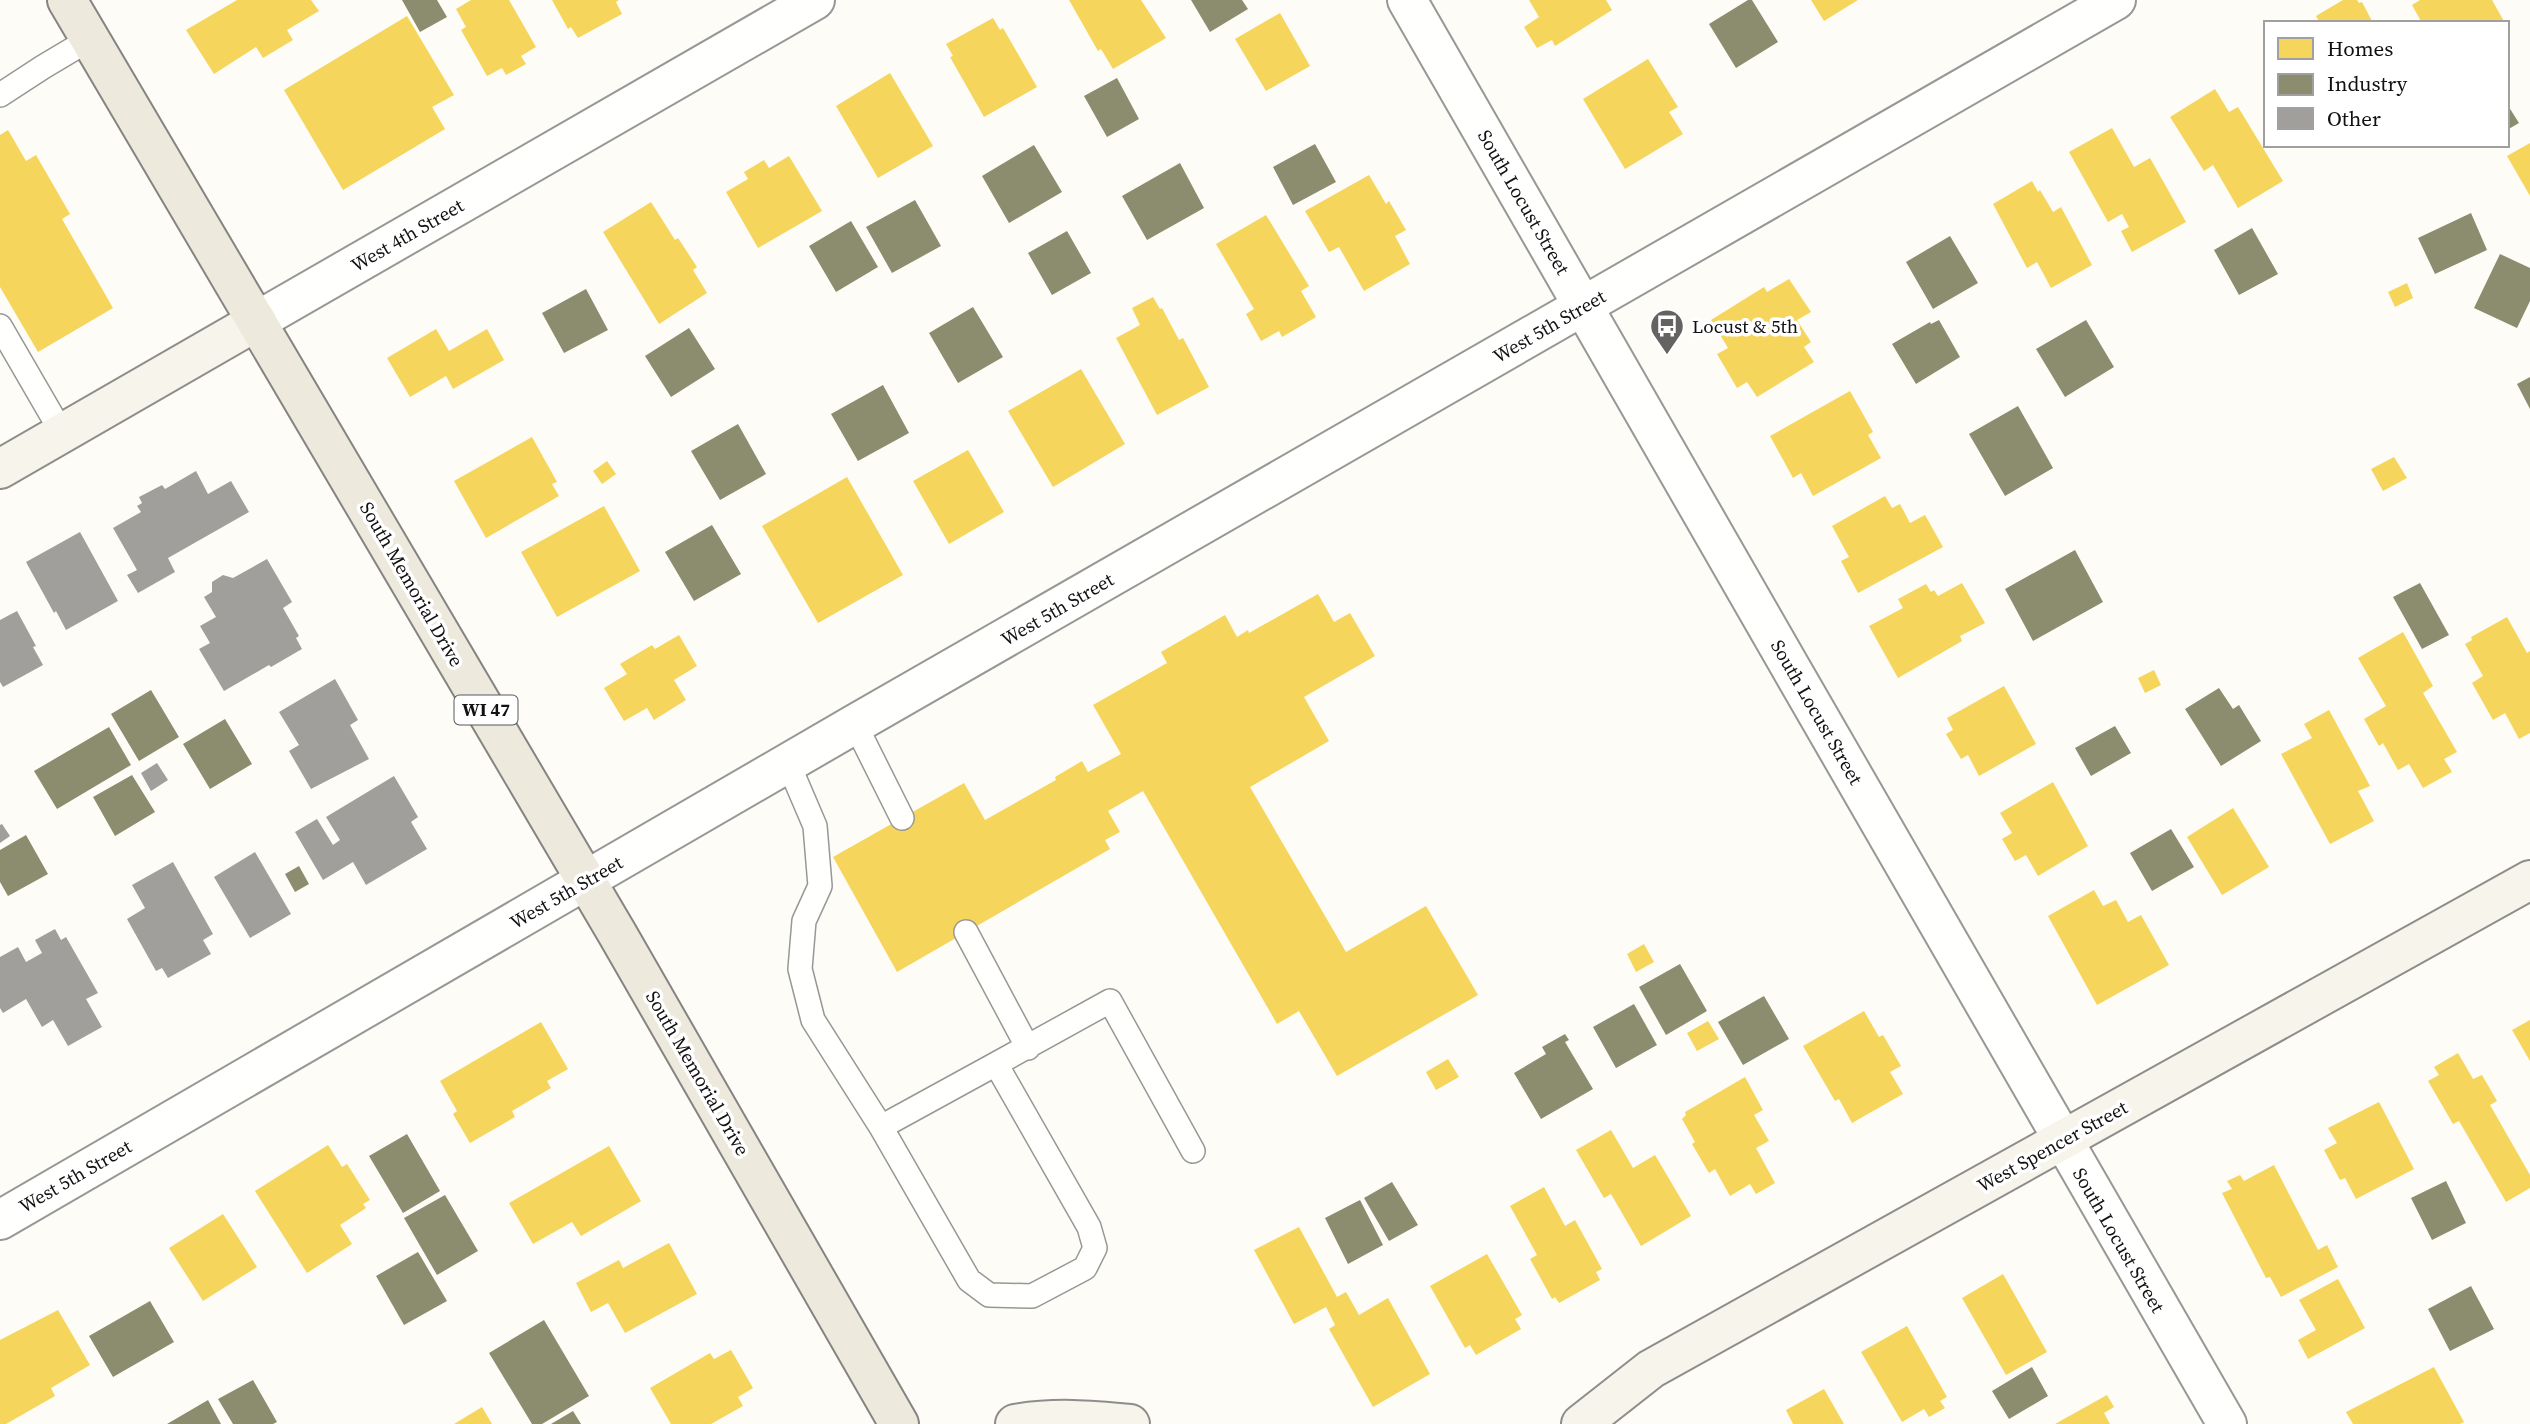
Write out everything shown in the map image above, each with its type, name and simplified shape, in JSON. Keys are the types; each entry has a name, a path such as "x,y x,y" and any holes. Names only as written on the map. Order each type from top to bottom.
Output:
{"main road":[{"name":"South Memorial Drive","path":"67,0 586,880 899,1424"}],"street":[{"name":"West 4th Street","path":"0,469 815,0"},
{"name":"South Locust Street","path":"1407,0 2061,1140 2227,1424"},
{"name":"West 5th Street","path":"0,1220 855,724 2116,0"},
{"name":"West Spencer Street","path":"1581,1424 1651,1369 2530,880"},
{"path":"1014,1424 1035,1420 1093,1420 1130,1424"}],"lane":[{"path":"0,95 90,39"},
{"path":"0,327 62,433"},
{"path":"855,724 902,818"},
{"path":"788,763 815,826 821,886 804,921 800,969 813,1020 881,1127 968,1280 989,1295 1032,1296 1085,1268 1095,1248 1089,1227 996,1064"},
{"path":"966,932 1028,1048"},
{"path":"881,1127 1110,1001 1193,1151"}],"building: Homes":[{"path":"237,0 311,0 319,11 287,30 293,40 263,58 256,47 214,74 186,30"},
{"path":"471,0 509,0 536,47 521,56 526,64 506,75 502,68 487,76 461,30 466,27 456,9"},
{"path":"552,0 619,0 616,2 622,14 578,38 571,27 568,29"},
{"path":"1069,0 1141,0 1166,38 1113,69 1101,49 1098,51"},
{"path":"1529,0 1606,0 1612,10 1555,46 1552,40 1537,48 1524,27 1539,17"},
{"path":"1811,0 1858,0 1824,21"},
{"path":"2343,0 2357,0 2362,2 2372,21 2319,21 2316,16"},
{"path":"2420,0 2492,0 2504,21 2421,21 2412,5"},
{"path":"1280,13 1310,66 1266,91 1235,39"},
{"path":"407,16 454,95 432,107 445,129 343,190 284,90"},
{"path":"993,18 1000,30 1003,28 1037,87 984,117 950,57 953,56 946,44"},
{"path":"1648,59 1678,107 1669,112 1683,134 1625,169 1583,99"},
{"path":"890,73 933,146 878,178 836,106"},
{"path":"2215,89 2229,112 2238,107 2283,181 2238,208 2213,165 2204,171 2170,117"},
{"path":"2112,128 2134,167 2150,158 2186,222 2132,252 2121,231 2129,227 2122,214 2108,222 2069,152"},
{"path":"8,130 26,161 36,155 70,214 62,219 113,308 38,352 0,287 0,135"},
{"path":"2530,143 2530,196 2507,156"},
{"path":"789,156 822,211 758,248 726,192 748,179 744,172 764,160 769,168"},
{"path":"1369,175 1406,230 1395,236 1410,264 1364,291 1339,247 1329,252 1305,211"},
{"path":"2032,181 2053,212 2061,207 2092,265 2051,288 2037,262 2027,268 1993,204"},
{"path":"651,202 675,240 678,238 697,267 693,270 707,293 659,324 603,232"},
{"path":"1266,215 1309,286 1301,291 1316,317 1282,337 1279,331 1261,341 1246,314 1254,309 1216,244"},
{"path":"1789,279 1811,312 1797,320 1811,342 1804,347 1814,362 1757,397 1747,382 1737,388 1717,354 1728,348 1711,320 1764,287 1767,292"},
{"path":"2407,283 2413,298 2395,307 2388,292"},
{"path":"1153,297 1179,340 1183,338 1209,387 1157,415 1116,338 1140,325 1132,308"},
{"path":"436,329 449,351 487,329 504,360 453,389 446,376 410,397 387,358"},
{"path":"1081,369 1125,444 1053,487 1008,411"},
{"path":"1850,391 1873,432 1868,435 1881,458 1813,496 1801,473 1793,478 1770,436"},
{"path":"532,437 557,482 552,484 559,496 486,538 454,481"},
{"path":"968,450 1004,512 949,544 913,481"},
{"path":"2394,457 2407,478 2383,491 2371,469"},
{"path":"607,461 616,474 602,484 593,471"},
{"path":"847,477 903,575 818,623 762,526"},
{"path":"1885,496 1892,508 1900,504 1910,523 1925,515 1943,547 1858,593 1841,561 1849,557 1832,526"},
{"path":"604,506 640,571 557,617 521,552"},
{"path":"1962,583 1985,623 1960,636 1962,641 1898,678 1869,626 1903,608 1898,599 1926,584 1931,592 1934,590 1938,596"},
{"path":"1318,594 1334,622 1350,613 1375,656 1304,697 1329,741 1250,787 1346,952 1426,906 1478,995 1337,1076 1299,1011 1277,1024 1143,791 1108,811 1120,832 1105,840 1110,849 897,972 833,857 964,783 985,820 1056,780 1055,777 1082,761 1088,772 1121,754 1093,705 1167,663 1161,652 1225,615 1237,637 1248,630 1249,633"},
{"path":"2507,617 2527,653 2530,651 2530,733 2519,739 2505,713 2493,720 2472,683 2483,676 2465,644 2472,640 2471,637"},
{"path":"2403,632 2433,686 2423,693 2457,752 2444,759 2452,772 2423,788 2409,764 2398,770 2383,743 2379,746 2364,719 2386,706 2358,658"},
{"path":"679,635 697,666 674,680 686,700 654,720 647,708 624,721 604,688 627,674 620,664 652,645 655,649"},
{"path":"2154,670 2161,685 2145,693 2138,678"},
{"path":"2004,686 2036,744 1979,776 1968,755 1961,759 1946,734 1953,730 1947,718"},
{"path":"2329,710 2370,786 2358,791 2374,821 2330,844 2281,754 2312,738 2304,724"},
{"path":"2053,782 2088,846 2038,876 2026,855 2015,861 2002,839 2012,833 2000,813"},
{"path":"2233,808 2269,867 2222,895 2187,837"},
{"path":"2094,890 2103,906 2116,900 2128,922 2141,915 2169,965 2097,1005 2048,916"},
{"path":"1644,944 1654,962 1636,972 1627,954"},
{"path":"1864,1011 1879,1037 1883,1035 1901,1066 1890,1072 1903,1094 1852,1123 1839,1099 1835,1101 1803,1046"},
{"path":"2530,1020 2530,1061 2512,1030"},
{"path":"1708,1021 1719,1039 1697,1051 1687,1033"},
{"path":"541,1022 568,1069 547,1081 551,1088 512,1111 515,1117 470,1143 453,1114 457,1111 440,1081"},
{"path":"2458,1053 2473,1079 2482,1075 2497,1101 2490,1105 2530,1175 2530,1188 2506,1202 2459,1121 2453,1124 2428,1081 2439,1075 2434,1067"},
{"path":"1448,1059 1459,1077 1436,1090 1426,1072"},
{"path":"1745,1077 1763,1110 1754,1115 1769,1141 1756,1148 1775,1183 1756,1194 1750,1184 1730,1196 1715,1169 1709,1173 1692,1144 1695,1142 1682,1119 1686,1115 1685,1112"},
{"path":"2379,1102 2414,1169 2356,1199 2345,1178 2340,1180 2324,1150 2337,1143 2328,1128"},
{"path":"1611,1130 1633,1168 1655,1155 1691,1216 1641,1246 1611,1194 1604,1198 1576,1150"},
{"path":"328,1145 342,1167 347,1164 370,1200 363,1204 366,1208 340,1225 352,1244 307,1273 255,1191"},
{"path":"609,1146 641,1201 581,1236 572,1222 533,1244 509,1203"},
{"path":"2274,1165 2318,1250 2327,1245 2338,1267 2281,1297 2270,1277 2266,1278 2222,1193 2232,1189 2227,1181 2240,1175 2244,1181"},
{"path":"1544,1187 1565,1226 1575,1220 1602,1269 1596,1272 1600,1280 1559,1303 1555,1297 1552,1299 1530,1259 1537,1255 1510,1206"},
{"path":"223,1214 257,1267 203,1301 169,1248"},
{"path":"1299,1227 1337,1297 1346,1292 1359,1315 1388,1298 1430,1374 1373,1407 1329,1329 1335,1325 1326,1307 1294,1324 1254,1250"},
{"path":"669,1243 697,1294 625,1333 608,1303 591,1312 576,1283 619,1260 623,1268"},
{"path":"1487,1254 1522,1315 1515,1319 1521,1329 1476,1355 1470,1345 1465,1348 1430,1286"},
{"path":"2003,1274 2047,1352 2006,1375 1962,1298"},
{"path":"2338,1279 2365,1328 2308,1359 2298,1340 2316,1330 2299,1300"},
{"path":"58,1310 90,1365 51,1388 55,1396 6,1424 0,1424 0,1340"},
{"path":"1907,1326 1947,1397 1940,1401 1945,1408 1929,1417 1924,1409 1902,1422 1861,1352"},
{"path":"731,1350 753,1388 738,1397 743,1406 711,1424 671,1424 650,1388 710,1353 714,1359"},
{"path":"2434,1367 2464,1422 2353,1424 2346,1412"},
{"path":"1824,1389 1844,1424 1793,1424 1786,1410"},
{"path":"2107,1395 2114,1407 2104,1413 2110,1424 2055,1424"},
{"path":"482,1407 492,1424 454,1424"}],"building: Industry":[{"path":"402,0 437,0 447,17 420,32"},
{"path":"1191,0 1242,0 1248,9 1210,32"},
{"path":"1752,0 1778,42 1736,68 1709,24"},
{"path":"1117,78 1139,119 1107,137 1084,96"},
{"path":"2509,107 2519,123 2509,129"},
{"path":"1315,144 1336,182 1293,205 1273,167"},
{"path":"1034,145 1062,192 1009,223 982,176"},
{"path":"1180,163 1204,208 1147,240 1122,196"},
{"path":"915,200 941,246 892,273 866,227"},
{"path":"2471,213 2487,250 2435,274 2418,238"},
{"path":"851,221 878,267 836,292 809,246"},
{"path":"2252,228 2278,274 2239,295 2214,250"},
{"path":"1067,231 1091,273 1052,295 1028,253"},
{"path":"1950,236 1978,283 1933,309 1906,262"},
{"path":"2500,254 2530,268 2530,301 2517,328 2474,308"},
{"path":"586,289 608,330 564,353 542,313"},
{"path":"973,307 1003,357 958,383 929,333"},
{"path":"1939,320 1960,357 1916,384 1892,344 1930,322 1931,324"},
{"path":"2086,320 2114,367 2065,397 2036,349"},
{"path":"689,328 715,369 671,397 645,356"},
{"path":"2530,377 2530,409 2517,384"},
{"path":"883,385 909,433 858,461 831,414"},
{"path":"2018,406 2053,468 2005,496 1969,434"},
{"path":"738,424 766,474 720,500 691,451"},
{"path":"712,525 741,574 694,601 665,552"},
{"path":"2075,550 2103,602 2033,641 2005,589"},
{"path":"2420,583 2449,635 2422,649 2393,597"},
{"path":"2219,688 2233,709 2239,705 2261,741 2221,766 2185,709"},
{"path":"151,690 179,737 139,761 111,714"},
{"path":"225,719 252,764 210,789 183,744"},
{"path":"2115,726 2131,753 2091,776 2075,748"},
{"path":"109,727 131,765 57,809 34,771"},
{"path":"132,775 155,812 115,836 93,797"},
{"path":"2171,829 2194,867 2152,891 2130,853"},
{"path":"26,835 48,874 8,896 0,882 0,850"},
{"path":"299,866 309,884 295,892 285,874"},
{"path":"1680,964 1707,1011 1666,1035 1639,987"},
{"path":"1764,996 1789,1039 1743,1065 1718,1022"},
{"path":"1634,1004 1657,1045 1616,1068 1593,1027"},
{"path":"1565,1034 1569,1040 1565,1042 1593,1089 1541,1119 1514,1073 1546,1054 1542,1047"},
{"path":"407,1134 440,1191 403,1213 369,1156"},
{"path":"2446,1181 2466,1223 2432,1240 2411,1198"},
{"path":"1392,1182 1418,1225 1389,1241 1364,1198"},
{"path":"445,1195 478,1251 437,1275 404,1218"},
{"path":"1360,1200 1383,1245 1348,1264 1325,1218"},
{"path":"418,1252 447,1301 404,1325 376,1276"},
{"path":"2471,1286 2494,1329 2450,1351 2428,1309"},
{"path":"150,1301 174,1342 113,1377 89,1336"},
{"path":"544,1320 589,1396 542,1424 532,1424 489,1353"},
{"path":"2032,1367 2048,1396 2009,1419 1992,1391"},
{"path":"253,1380 277,1422 233,1424 218,1399"},
{"path":"208,1400 221,1424 167,1424"},
{"path":"573,1411 581,1424 551,1424"}],"building: Other":[{"path":"196,471 208,494 231,481 249,512 168,558 175,572 138,593 127,575 137,570 113,528 141,512 137,506 142,503 139,497 162,485 165,489"},
{"path":"80,532 118,601 66,630 26,562"},
{"path":"267,559 292,602 283,608 299,636 296,638 302,649 224,691 199,649 210,643 200,626 216,617 204,597 212,592 212,582 223,575 233,578"},
{"path":"17,611 43,665 3,687 0,682 0,620"},
{"path":"335,679 358,720 350,725 369,759 311,789 289,751 299,745 279,712"},
{"path":"157,763 168,780 151,791 141,773"},
{"path":"394,776 418,817 411,822 427,849 366,885 353,862 323,880 295,832 317,819 333,845 340,840 326,817"},
{"path":"2,824 10,836 0,843 0,825"},
{"path":"255,852 291,914 250,938 214,877"},
{"path":"173,862 213,934 203,940 211,954 168,978 162,968 156,971 127,919 145,908 132,885"},
{"path":"55,929 61,940 66,937 98,993 86,999 102,1027 68,1046 53,1020 42,1027 26,999 3,1013 0,1008 0,957 18,947 26,962 42,953 35,940"}],"place":[{"name":"Locust & 5th","path":"1667,356"}]}
